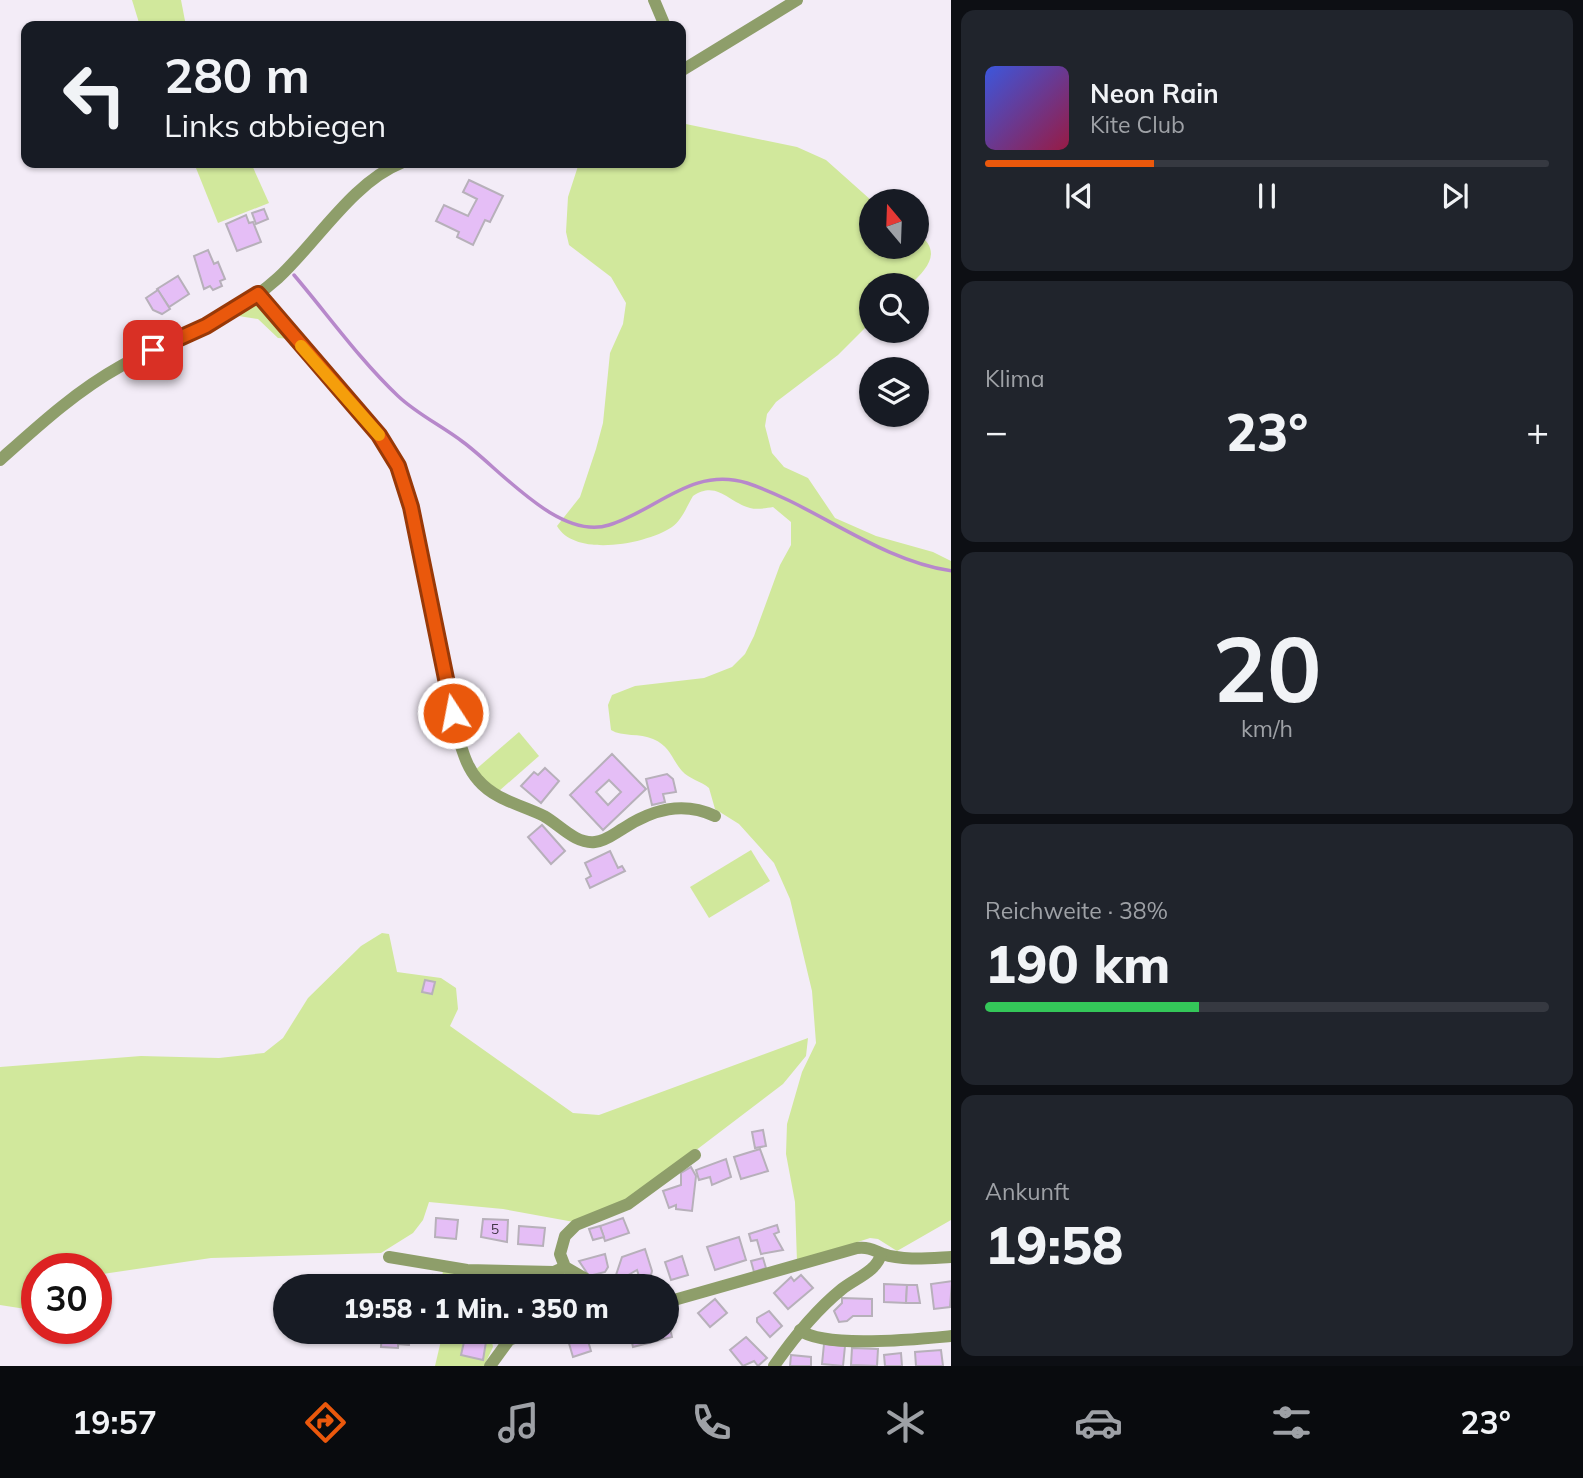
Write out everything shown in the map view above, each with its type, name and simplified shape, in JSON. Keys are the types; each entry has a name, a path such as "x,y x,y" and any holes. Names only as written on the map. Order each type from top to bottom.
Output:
{"street":[{"path":"654,0 663,21"},
{"path":"686,64 797,0"},
{"path":"0,460 99,380 134,359 206,326 258,294 295,261 367,184 393,168"},
{"path":"258,294 379,435 398,466 411,507 458,737 466,762 478,780 489,790 545,817 583,841 603,841 643,817 673,808 696,809 715,816"},
{"path":"577,1274 565,1267 560,1254 571,1228 628,1204 695,1155"},
{"path":"679,1299 857,1248 871,1247 881,1254 951,1257"},
{"path":"774,1366 800,1331 844,1288 875,1267 881,1254"},
{"path":"389,1257 467,1270 554,1272 565,1267"},
{"path":"800,1331 811,1336 873,1341 951,1336"},
{"path":"490,1366 500,1344"}],"green space":[{"path":"132,0 181,0 185,21 138,21"},
{"path":"686,124 797,147 826,160 859,189 859,259 929,259 929,246 930,259 921,273 859,273 859,334 838,355 776,402 767,414 765,426 772,453 784,467 808,478 835,518 876,536 933,552 951,561 951,1220 897,1251 878,1239 870,1238 797,1262 795,1202 786,1154 787,1124 802,1072 816,1043 812,991 790,899 774,863 739,824 715,809 709,788 685,774 659,742 648,737 620,734 611,730 608,705 612,695 635,686 704,678 732,667 745,654 780,565 791,545 791,522 773,507 750,508 709,490 693,496 676,524 646,539 595,545 566,536 557,526 580,497 596,449 603,423 610,353 623,324 626,303 611,277 569,245 566,232 568,197 577,168 686,168"},
{"path":"196,168 253,168 269,203 218,223"},
{"path":"254,303 260,305 291,339 278,338 258,319 232,315"},
{"path":"519,732 539,756 499,791 474,771"},
{"path":"751,850 770,881 709,918 690,887"},
{"path":"382,933 389,934 397,972 441,978 456,988 458,1009 450,1026 573,1113 599,1115 808,1038 806,1056 783,1084 645,1189 626,1202 574,1222 503,1209 429,1202 423,1220 413,1233 381,1253 211,1258 112,1273 112,1253 21,1253 21,1308 0,1305 0,1067 141,1056 219,1058 264,1053 283,1038 308,998 361,946"},
{"path":"443,1270 509,1274 442,1274"},
{"path":"440,1344 492,1344 484,1366 435,1366"}],"building":[{"path":"469,180 503,196 490,222 485,220 473,245 457,237 459,232 436,221 444,205 468,216 477,199 463,192"},
{"path":"264,209 268,219 256,224 252,213"},
{"path":"246,215 249,223 253,222 261,242 237,251 226,224"},
{"path":"208,250 214,264 218,262 225,279 220,281 222,286 213,290 210,286 204,289 194,256"},
{"path":"178,276 189,294 169,307 157,289"},
{"path":"158,290 170,309 162,314 153,310 146,298"},
{"path":"612,754 646,789 603,830 570,795","holes":["609,780 621,792 608,805 596,792"]},
{"path":"545,768 559,781 541,803 521,786 534,772 538,775"},
{"path":"667,774 673,779 676,792 663,794 665,802 652,805 646,779"},
{"path":"542,825 565,851 551,864 528,837"},
{"path":"610,851 618,868 622,866 625,871 590,888 586,879 591,876 585,863"},
{"path":"425,980 435,982 432,994 422,992"},
{"path":"763,1130 766,1146 755,1148 752,1132"},
{"path":"760,1149 768,1171 741,1179 734,1157"},
{"path":"726,1159 731,1177 712,1185 710,1177 699,1180 696,1170"},
{"path":"691,1167 696,1176 692,1211 676,1209 676,1205 669,1208 663,1191 681,1185 681,1173"},
{"path":"436,1218 458,1220 456,1239 435,1237"},
{"path":"623,1218 629,1233 605,1241 600,1226"},
{"path":"483,1219 508,1220 507,1242 481,1237"},
{"path":"777,1225 779,1232 774,1234 783,1250 761,1254 757,1240 751,1241 749,1234"},
{"path":"519,1226 545,1228 543,1246 518,1244"},
{"path":"600,1226 604,1237 593,1240 589,1229"},
{"path":"739,1237 746,1260 715,1270 707,1247"},
{"path":"645,1249 651,1274 638,1274 637,1270 630,1274 616,1274 622,1257"},
{"path":"605,1254 608,1267 605,1272 588,1274 579,1261"},
{"path":"682,1256 688,1275 679,1278 679,1274 669,1274 665,1262"},
{"path":"763,1258 766,1268 754,1272 751,1261"},
{"path":"801,1275 813,1288 788,1309 774,1293 791,1277 794,1281"},
{"path":"951,1281 950,1307 934,1309 931,1284"},
{"path":"884,1284 907,1285 906,1303 884,1302"},
{"path":"907,1285 917,1285 920,1303 906,1303"},
{"path":"842,1298 872,1299 872,1316 853,1316 847,1321 839,1322 834,1311 842,1303"},
{"path":"715,1299 727,1313 710,1327 698,1313"},
{"path":"769,1311 782,1326 770,1337 757,1322 757,1318"},
{"path":"746,1337 767,1358 758,1366 754,1361 743,1366 730,1350"},
{"path":"381,1344 398,1344 398,1348 381,1347"},
{"path":"464,1344 486,1344 483,1360 461,1355"},
{"path":"569,1344 589,1344 591,1351 573,1357"},
{"path":"824,1344 845,1346 843,1366 822,1364"},
{"path":"852,1348 878,1349 877,1366 851,1365"},
{"path":"941,1350 943,1366 916,1366 915,1352"},
{"path":"901,1353 902,1366 885,1366 884,1355"},
{"path":"791,1355 811,1357 811,1366 790,1366"}],"waterway":[{"path":"294,275 357,352 398,396 463,442 531,500 570,523 590,527 609,525 692,485 727,479 773,493 898,556 951,571"}],"slow traffic":[{"path":"301,346 379,435"}],"route":[{"path":"153,350 206,326 258,294 379,435 398,466 411,507 453,713"}]}
